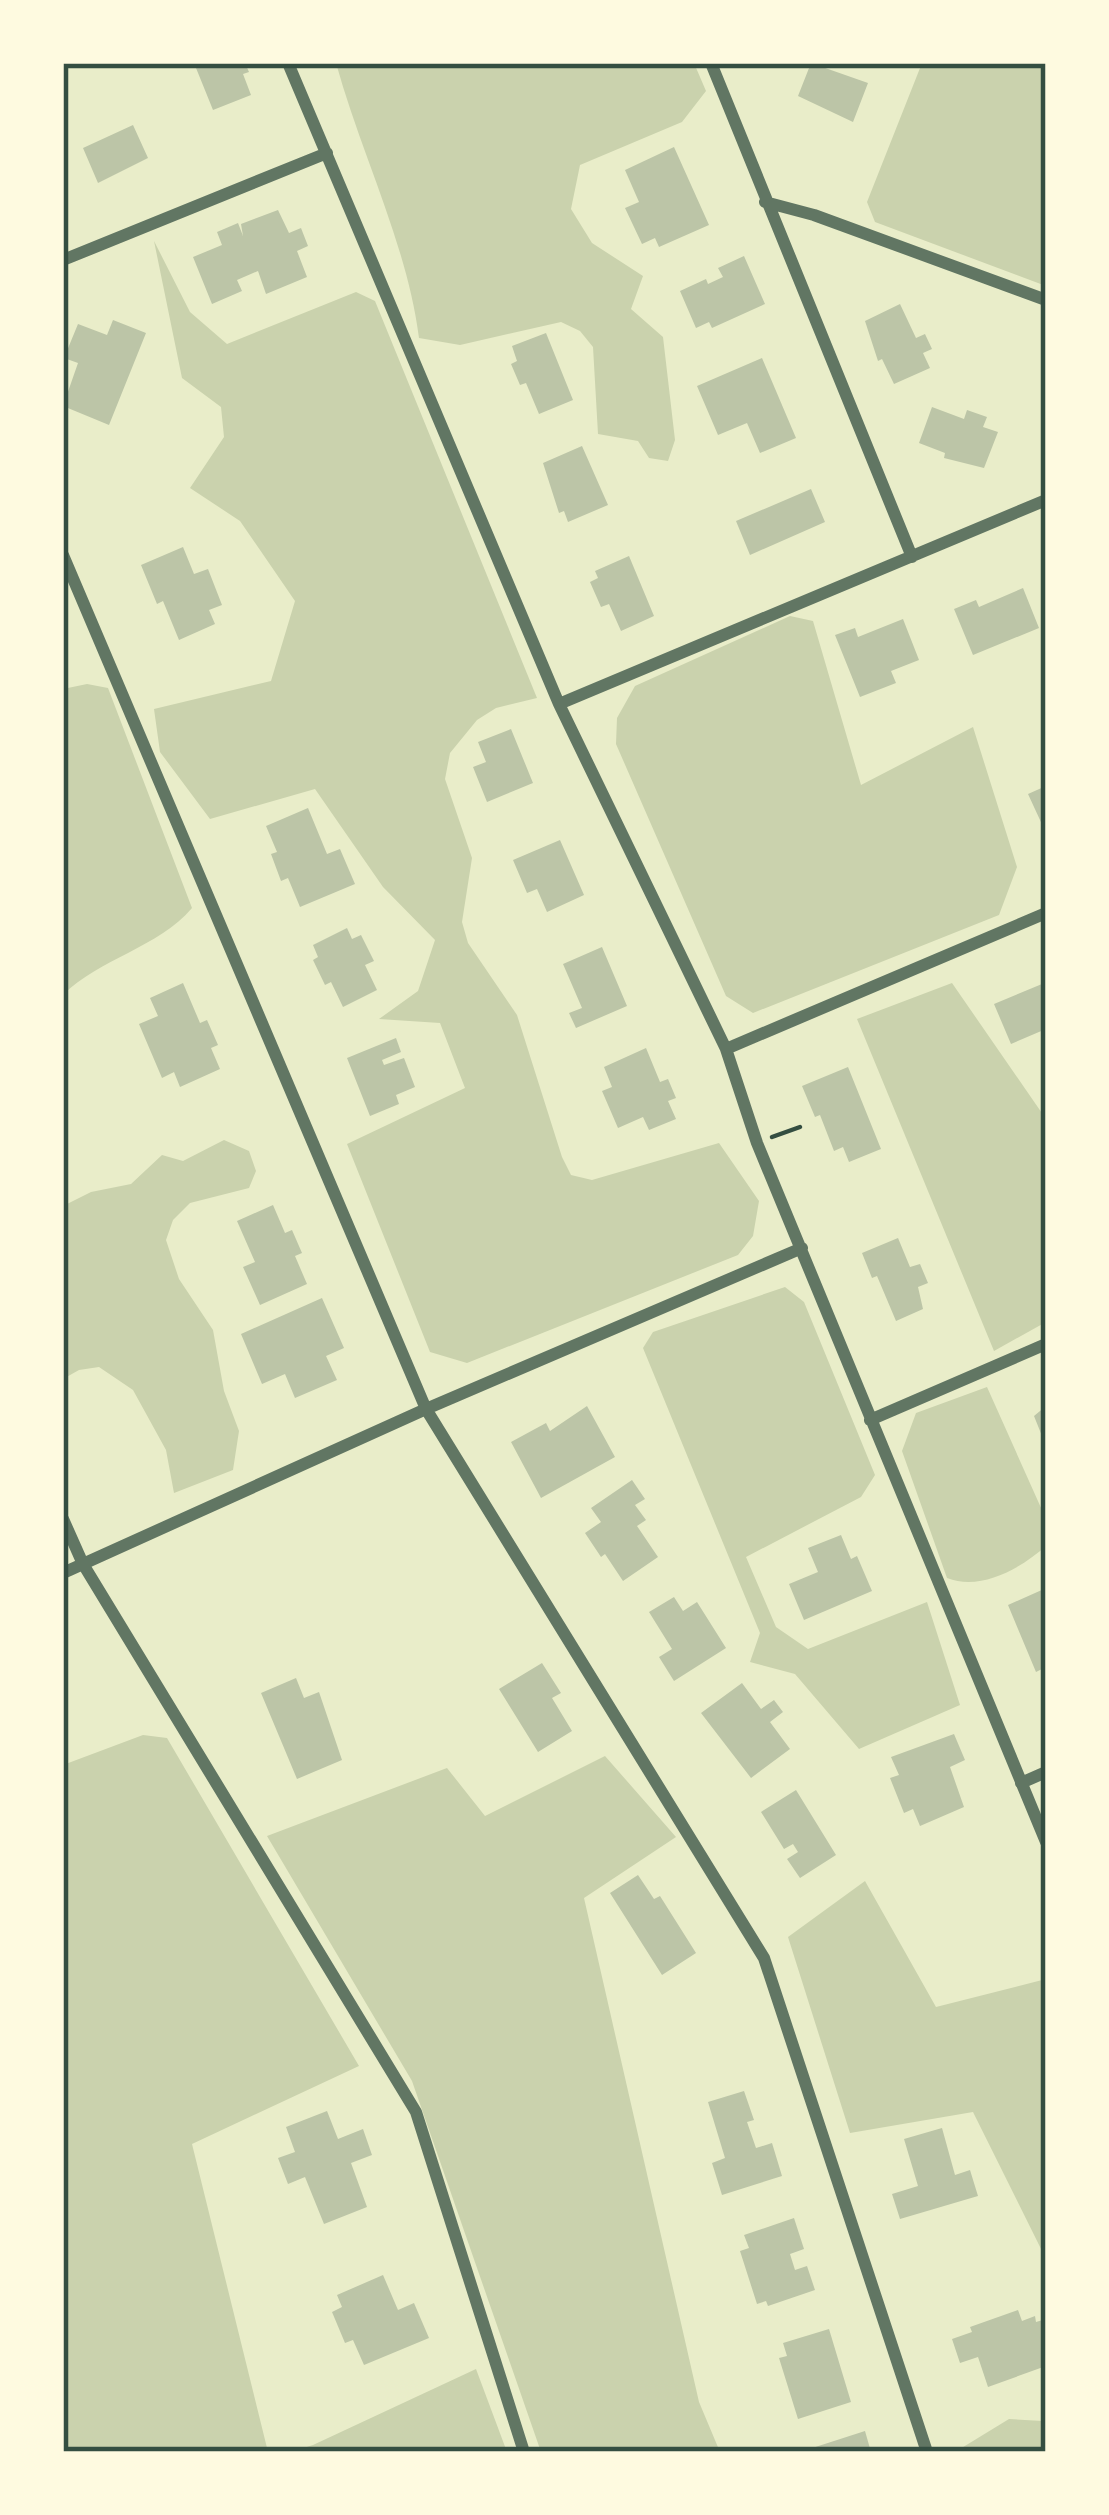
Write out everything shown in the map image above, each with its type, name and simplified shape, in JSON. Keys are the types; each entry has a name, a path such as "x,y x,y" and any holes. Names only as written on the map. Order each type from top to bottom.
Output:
{"street":[{"path":"288,63 560,704 726,1049 757,1143 1046,1842"},
{"path":"711,63 912,557"},
{"path":"63,260 327,153"},
{"path":"765,202 814,214 1046,300"},
{"path":"560,704 1046,500"},
{"path":"63,555 426,1409 764,1958 928,2452"},
{"path":"726,1049 1046,914"},
{"path":"63,1573 426,1409 802,1248"},
{"path":"870,1420 1046,1344"},
{"path":"63,1519 83,1564 416,2112 524,2452"},
{"path":"1021,1783 1046,1772"}],"path":[{"path":"757,1143 800,1127"}],"green space":[{"path":"336,63 694,63 706,91 682,122 580,165 571,209 592,243 643,276 631,309 663,337 675,440 668,461 649,458 638,441 598,434 593,347 580,331 561,322 460,345 419,338 394,234"},
{"path":"922,63 1046,63 1046,286 875,222 867,202"},
{"path":"154,241 190,312 227,344 356,292 375,301 537,698 496,708 477,720 450,753 445,779 472,858 462,922 468,943 517,1015 571,1175 592,1180 719,1143 759,1201 753,1236 738,1255 467,1363 430,1352 347,1144 465,1088 440,1023 379,1019 418,991 435,940 383,887 315,789 210,819 160,752 154,709 271,681 295,601 240,521 190,488 224,437 221,407 182,378"},
{"path":"790,616 813,621 861,785 973,727 1017,867 999,915 753,1013 726,996 616,744 617,718 635,686"},
{"path":"87,684 108,688 192,908 163,933 94,971 63,995 63,689"},
{"path":"952,983 1046,1119 1046,1322 994,1351 857,1019"},
{"path":"224,1140 249,1151 256,1171 249,1188 190,1203 173,1220 166,1240 179,1279 213,1330 224,1391 239,1431 233,1470 174,1493 166,1450 133,1390 99,1367 63,1379 63,1206 91,1192 131,1184 162,1155 183,1161"},
{"path":"785,1287 804,1302 875,1475 861,1497 746,1557 776,1627 808,1649 927,1602 960,1705 859,1749 795,1674 750,1662 760,1633 643,1348 653,1332"},
{"path":"987,1387 1046,1519 1046,1546 1000,1576 960,1581 947,1578 902,1451 916,1413"},
{"path":"143,1735 167,1738 359,2066 192,2144 268,2452 63,2452 63,1765"},
{"path":"605,1756 676,1837 584,1898 699,2402 720,2452 541,2452 412,2081 267,1836 447,1768 485,1816"},
{"path":"865,1881 936,2007 1046,1979 1046,2259 973,2112 850,2133 788,1937"},
{"path":"476,2369 507,2452 291,2452 313,2445"},
{"path":"1009,2419 1043,2421 1046,2452 955,2452"}],"building":[{"path":"194,63 245,63 249,72 243,74 251,95 213,110"},
{"path":"811,63 868,83 853,122 798,96"},
{"path":"133,125 148,158 98,183 83,148"},
{"path":"674,147 709,225 659,247 655,238 642,244 625,208 639,202 625,170"},
{"path":"278,210 289,233 301,228 308,246 297,251 307,277 266,294 258,271 237,280 242,291 212,304 193,257 222,245 217,232 238,223 243,236 241,224"},
{"path":"744,256 765,304 712,328 709,322 696,328 680,291 723,277 718,268"},
{"path":"900,304 916,338 925,334 932,349 923,353 930,368 894,384 882,359 878,361 865,321"},
{"path":"113,320 146,333 109,425 63,406 78,363 64,358 78,324 107,335"},
{"path":"546,333 573,400 539,414 526,383 520,385 511,364 517,361 512,346"},
{"path":"762,358 796,438 760,453 747,423 718,435 697,386"},
{"path":"932,407 964,419 967,410 987,417 983,427 998,432 984,468 944,458 945,453 919,443"},
{"path":"582,446 608,505 568,522 564,511 559,513 543,463"},
{"path":"811,489 825,522 750,555 736,521"},
{"path":"183,547 194,574 208,569 222,605 209,610 215,624 179,640 141,565"},
{"path":"629,556 654,616 621,631 609,604 601,607 590,582 598,578 595,571"},
{"path":"1023,588 1039,628 973,655 954,609 976,600 979,607"},
{"path":"903,619 919,660 891,671 896,683 860,697 835,635 855,628 858,637"},
{"path":"511,729 533,783 487,802 473,767 486,762 478,742"},
{"path":"1046,786 1046,833 1028,794"},
{"path":"308,808 327,854 340,849 355,884 300,907 288,878 281,881 271,854 277,852 266,826"},
{"path":"560,840 584,895 547,912 537,889 527,893 513,860"},
{"path":"347,928 352,939 361,935 374,961 365,965 377,990 343,1007 331,982 325,985 313,960 318,957 313,945"},
{"path":"602,947 627,1006 576,1028 569,1013 582,1008 563,964"},
{"path":"183,983 200,1023 207,1020 218,1045 211,1048 220,1069 180,1087 174,1072 162,1078 139,1024 158,1016 150,998"},
{"path":"1042,984 1046,1029 1011,1044 994,1004"},
{"path":"396,1038 401,1052 382,1060 384,1065 404,1058 415,1087 396,1095 399,1104 370,1116 347,1058"},
{"path":"646,1048 660,1082 668,1079 676,1098 668,1101 676,1119 649,1130 643,1117 618,1128 602,1091 612,1087 604,1067"},
{"path":"848,1067 881,1149 849,1162 843,1147 834,1151 802,1086"},
{"path":"273,1205 285,1233 292,1230 302,1253 295,1256 307,1284 260,1305 243,1267 255,1262 237,1221"},
{"path":"898,1238 910,1267 920,1264 928,1283 918,1287 923,1309 896,1321 862,1253"},
{"path":"322,1298 344,1348 326,1356 337,1380 295,1398 285,1374 262,1384 241,1334"},
{"path":"587,1406 615,1457 541,1498 511,1442 546,1423 550,1431"},
{"path":"1046,1406 1046,1446 1034,1416"},
{"path":"632,1480 645,1499 635,1505 646,1520 637,1526 658,1557 623,1581 585,1533 601,1522 591,1508"},
{"path":"841,1535 851,1559 857,1556 872,1591 804,1620 789,1584 818,1572 808,1548"},
{"path":"1044,1589 1046,1679 1042,1669 1036,1672 1008,1605"},
{"path":"674,1597 683,1611 697,1602 726,1648 674,1681 659,1657 672,1649 649,1612"},
{"path":"542,1663 561,1693 552,1698 572,1731 538,1752 499,1689"},
{"path":"296,1678 304,1698 319,1692 342,1760 297,1779 261,1693"},
{"path":"742,1683 761,1709 774,1700 783,1712 770,1722 790,1749 751,1778 701,1713"},
{"path":"954,1734 965,1760 950,1767 964,1807 920,1826 913,1809 904,1813 890,1778 899,1775 891,1757"},
{"path":"796,1790 836,1855 800,1878 787,1859 798,1852 793,1844 784,1849 761,1812"},
{"path":"638,1875 654,1899 660,1896 696,1953 662,1975 610,1893"},
{"path":"744,2091 754,2120 747,2122 756,2148 772,2143 782,2176 722,2195 712,2163 725,2158 708,2102"},
{"path":"327,2111 338,2139 363,2129 372,2155 351,2163 367,2207 324,2224 305,2177 288,2184 278,2158 295,2152 286,2127"},
{"path":"942,2128 955,2175 970,2170 978,2196 900,2219 892,2194 918,2186 904,2139"},
{"path":"794,2218 804,2249 790,2254 795,2270 807,2266 815,2290 768,2306 766,2301 757,2304 740,2251 749,2248 744,2235"},
{"path":"383,2275 398,2310 414,2303 429,2338 364,2365 353,2340 345,2343 332,2312 342,2307 337,2295"},
{"path":"1018,2310 1022,2321 1035,2316 1036,2322 1046,2319 1046,2366 988,2387 978,2357 960,2363 952,2339 972,2332 970,2327"},
{"path":"829,2329 851,2402 798,2419 779,2358 787,2356 783,2343"},
{"path":"865,2431 871,2452 803,2452 803,2451"}]}
